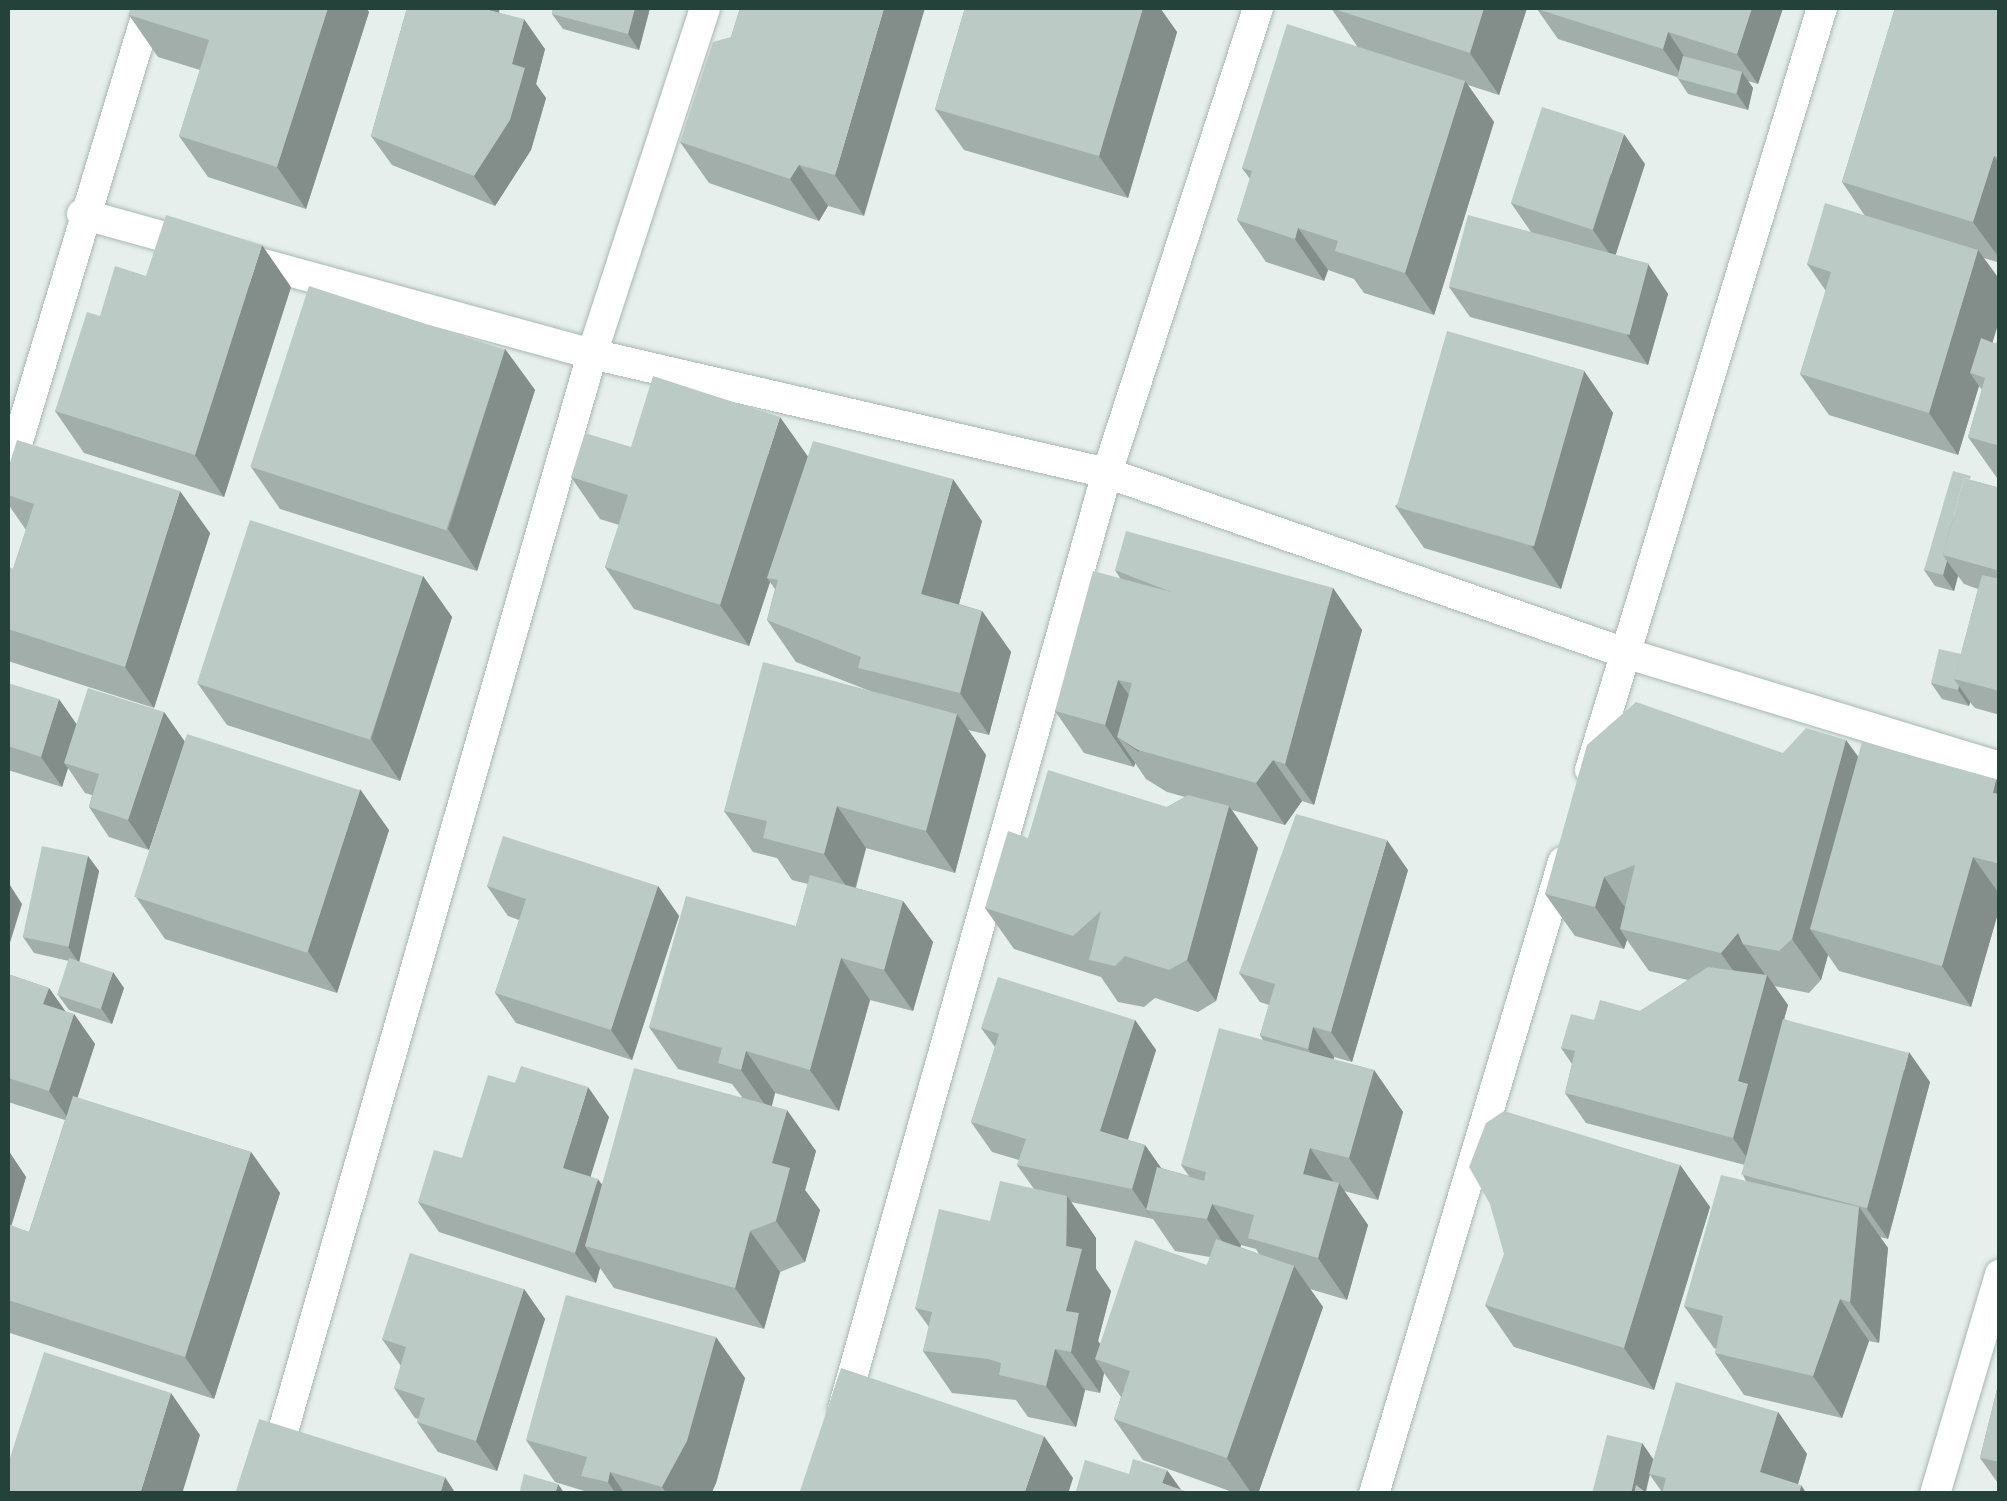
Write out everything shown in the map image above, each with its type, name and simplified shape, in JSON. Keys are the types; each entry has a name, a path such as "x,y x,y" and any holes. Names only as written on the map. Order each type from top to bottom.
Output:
{"street":[{"path":"8,474 82,214 150,8"},
{"path":"266,1494 592,354 705,8"},
{"path":"835,1437 1106,473 1258,8"},
{"path":"1374,1494 1822,8"},
{"path":"82,214 592,354 1106,473 1625,653 2000,767"},
{"path":"1935,1494 2000,1274"}],"building":[{"path":"132,8 328,8 277,167 179,136 209,40 129,15"},
{"path":"407,8 481,8 524,19 512,64 525,68 510,120 474,176 371,136"},
{"path":"553,8 635,8 628,34 552,14"},
{"path":"740,8 884,8 835,175 799,165 790,179 680,142 713,42 731,37"},
{"path":"965,8 1143,8 1099,156 935,109"},
{"path":"1331,8 1484,8 1470,53"},
{"path":"1538,8 1752,8 1737,54 1668,32 1663,49"},
{"path":"1895,8 2000,11 2000,158 1994,156 1973,222 1842,182"},
{"path":"1287,24 1465,81 1405,273 1335,251 1338,241 1298,228 1295,239 1237,220 1252,171 1242,168"},
{"path":"1683,56 1742,72 1736,94 1677,78"},
{"path":"1542,107 1624,134 1593,230 1511,203"},
{"path":"1825,203 1978,250 1929,413 1800,374 1831,272 1807,264"},
{"path":"166,215 262,245 195,455 55,411 87,312 100,316 115,266 146,276"},
{"path":"1468,215 1649,263 1629,335 1449,286"},
{"path":"309,286 505,350 446,530 250,467"},
{"path":"1447,331 1584,370 1534,546 1397,507"},
{"path":"2000,333 2000,446 1968,437 1985,378 1970,373 1981,338 1996,344"},
{"path":"653,376 780,417 720,605 605,567 628,495 571,477 585,433 631,447"},
{"path":"17,440 180,491 125,667 8,629 8,567 13,569 34,504 8,495 8,469"},
{"path":"813,441 953,479 921,594 982,611 960,693 858,668 861,657 767,620 778,580 767,578"},
{"path":"1953,471 1971,476 1964,478 1943,555 1947,561 1943,575 1924,570"},
{"path":"1964,478 2000,488 2000,571 1943,555"},
{"path":"250,520 423,576 370,740 197,684"},
{"path":"1126,531 1333,588 1285,764 1273,760 1256,783 1138,750 1117,737 1132,683 1118,680 1105,725 1055,711 1093,571 1171,592 1115,570"},
{"path":"1982,575 2000,579 2000,691 1954,679"},
{"path":"1939,649 1961,654 1954,679 1958,690 1931,683"},
{"path":"763,662 957,714 926,831 837,806 824,854 763,838 767,821 724,811"},
{"path":"8,683 59,699 41,757 8,746"},
{"path":"88,688 164,712 128,820 89,807 99,774 64,763"},
{"path":"1636,702 1783,753 1806,728 1846,740 1792,939 1779,951 1743,944 1738,933 1721,953 1620,929 1635,865 1604,877 1595,907 1545,894 1587,745"},
{"path":"187,734 360,790 307,953 134,897"},
{"path":"1862,742 1996,779 1993,793 2000,794 2000,864 1973,857 1942,966 1810,929"},
{"path":"1048,770 1167,807 1188,795 1229,806 1187,960 1169,970 1125,956 1115,966 1089,960 1101,911 1073,936 985,908 1008,831 1028,838"},
{"path":"1296,814 1387,840 1331,1032 1313,1027 1308,1049 1260,1035 1275,984 1239,973"},
{"path":"503,836 658,886 611,1030 495,993 526,899 487,886"},
{"path":"42,846 88,856 69,947 23,937"},
{"path":"810,875 903,901 884,970 841,958 810,1070 746,1051 741,1070 718,1063 722,1048 649,1027 686,896 796,926"},
{"path":"69,958 113,972 101,1009 57,995"},
{"path":"1708,967 1767,975 1738,1081 1748,1084 1733,1138 1565,1093 1575,1051 1561,1048 1571,1014 1594,1020 1600,1000 1640,1011"},
{"path":"8,974 49,988 43,1004 74,1014 49,1091 8,1078"},
{"path":"998,977 1135,1020 1100,1131 1145,1145 1132,1189 1017,1165 1026,1139 971,1122 999,1034 981,1028"},
{"path":"1783,1019 1909,1053 1867,1208 1741,1175"},
{"path":"1219,1028 1374,1070 1349,1158 1310,1148 1303,1174 1339,1183 1318,1258 1248,1238 1254,1215 1212,1204 1207,1219 1146,1210 1157,1167 1204,1181 1206,1172 1181,1165"},
{"path":"521,1066 588,1087 563,1168 598,1179 575,1253 418,1202 434,1150 462,1158 488,1075 515,1083"},
{"path":"634,1068 787,1110 772,1163 790,1168 776,1221 750,1231 735,1288 585,1246"},
{"path":"73,1096 251,1152 185,1357 8,1300 8,1224 29,1232"},
{"path":"1504,1111 1680,1165 1624,1348 1485,1305 1504,1254 1490,1204 1469,1167 1486,1123"},
{"path":"1721,1175 1859,1207 1850,1302 1840,1299 1813,1376 1715,1353 1723,1316 1684,1306"},
{"path":"1000,1181 1067,1196 1066,1246 1082,1249 1066,1311 1079,1313 1071,1352 1055,1349 1046,1386 999,1375 1001,1363 988,1359 923,1351 932,1312 915,1308 939,1209 990,1221"},
{"path":"1216,1239 1294,1266 1227,1458 1114,1419 1130,1371 1095,1359 1135,1240 1207,1265"},
{"path":"410,1253 524,1289 476,1441 417,1422 425,1398 394,1388 406,1347 382,1339"},
{"path":"566,1295 716,1337 687,1441 662,1487 610,1472 608,1482 581,1476 587,1457 526,1440"},
{"path":"44,1352 171,1393 140,1494 8,1494 8,1464"},
{"path":"841,1368 1044,1436 1024,1494 799,1494"},
{"path":"2000,1377 2000,1462 1980,1458"},
{"path":"1676,1382 1778,1412 1760,1472 1801,1485 1799,1494 1662,1494 1666,1478 1649,1474"},
{"path":"259,1419 445,1477 440,1494 235,1494"},
{"path":"1607,1435 1642,1443 1631,1494 1592,1494"},
{"path":"1133,1459 1167,1470 1162,1483 1194,1494 1075,1494 1085,1460 1129,1474"},
{"path":"524,1474 558,1484 555,1494 519,1494"},
{"path":"1636,1485 1648,1494 1634,1494"}]}
